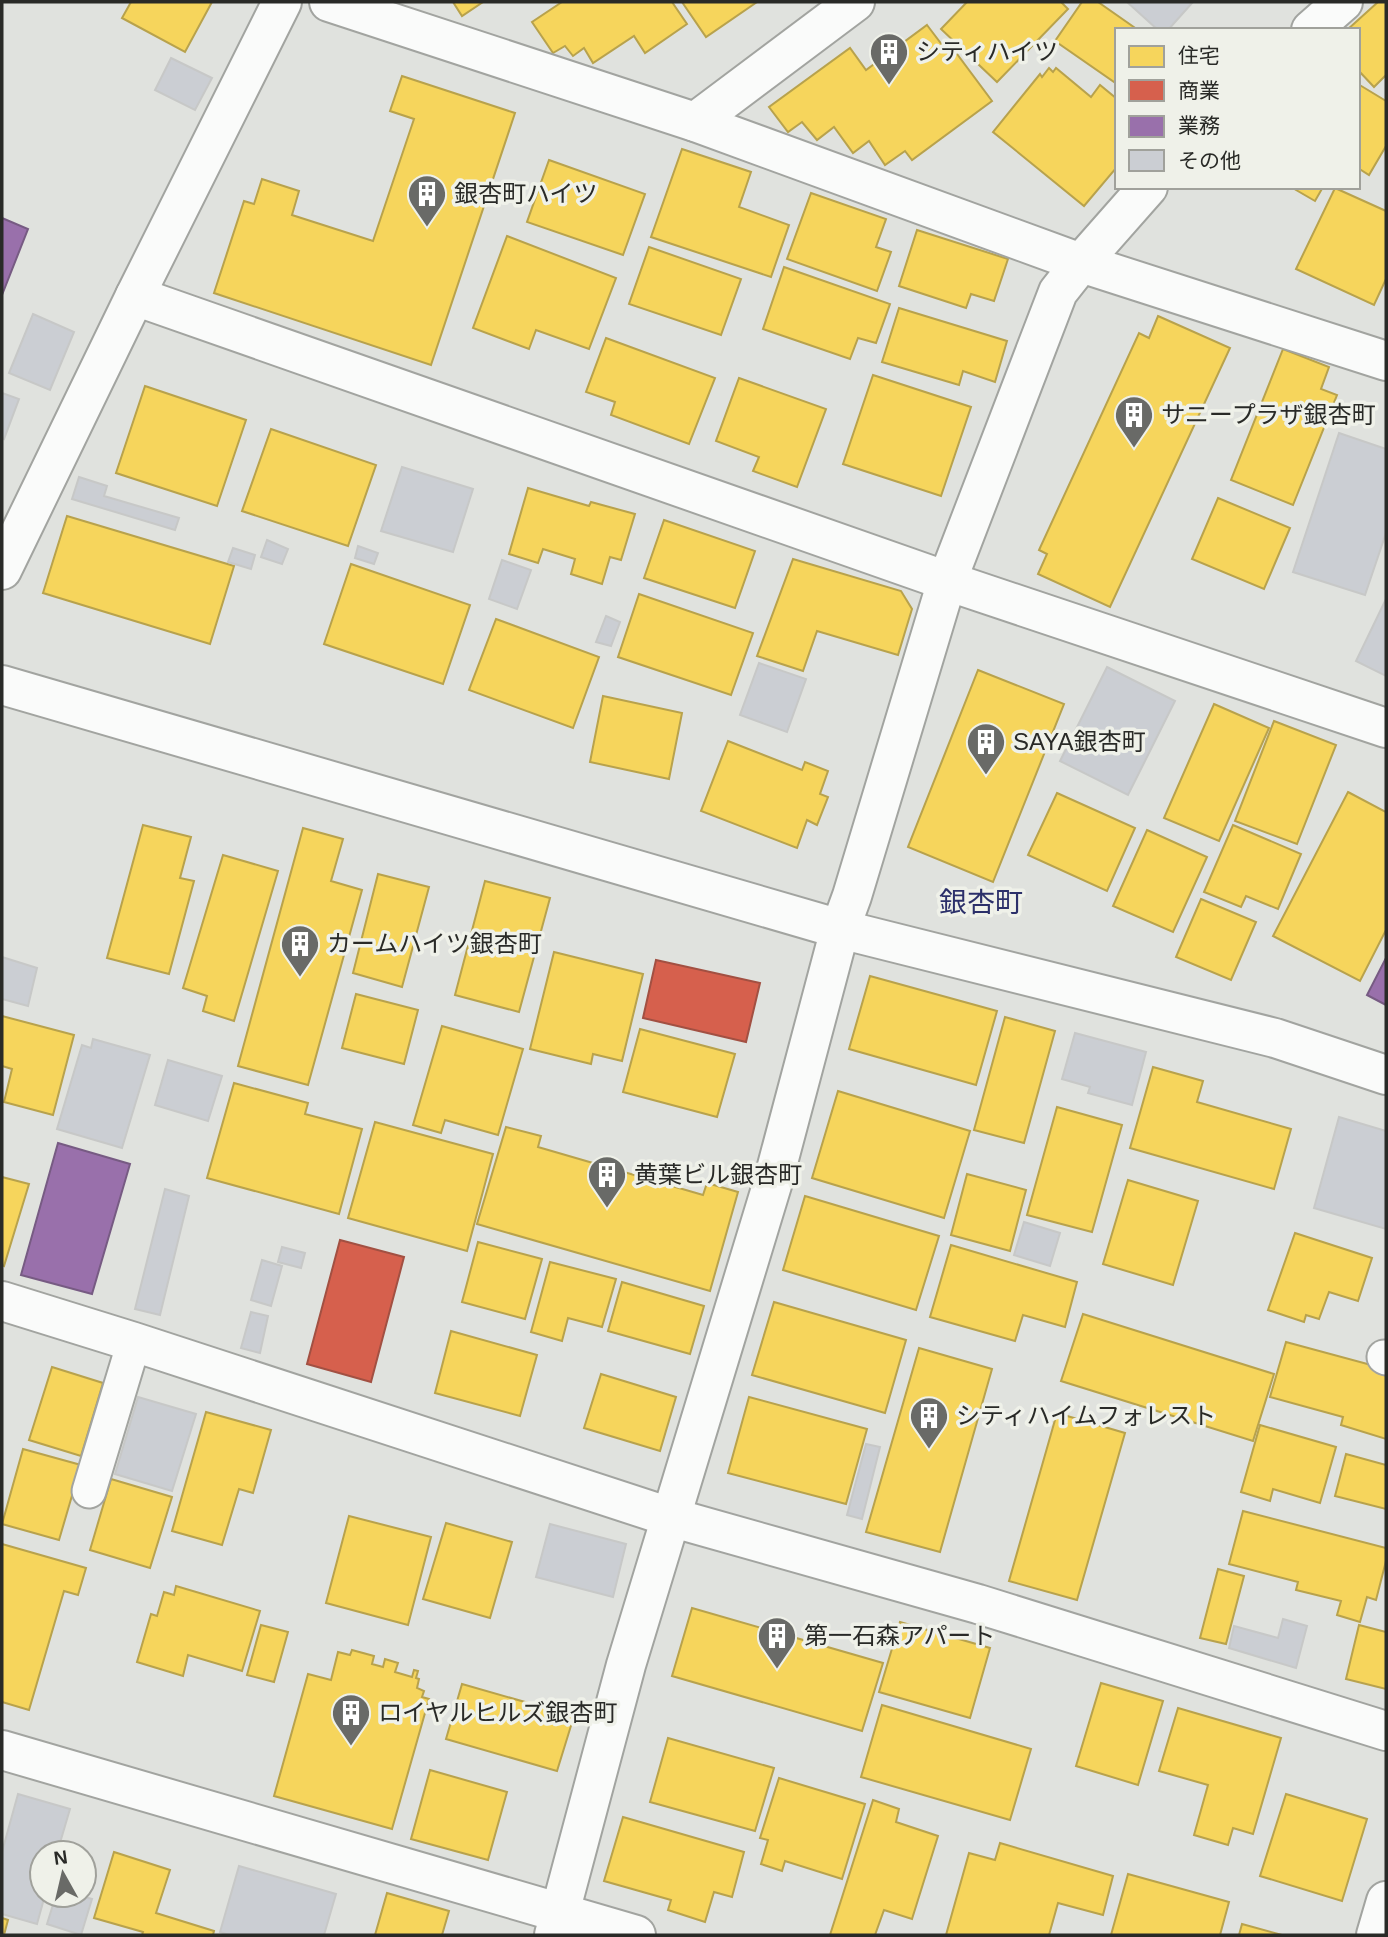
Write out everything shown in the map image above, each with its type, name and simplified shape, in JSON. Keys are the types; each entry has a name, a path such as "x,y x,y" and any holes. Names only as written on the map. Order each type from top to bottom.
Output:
{"street":[{"path":"2,570 282,2"},
{"path":"329,2 695,122 1081,263 1386,361"},
{"path":"695,122 855,2"},
{"path":"1313,28 1343,2"},
{"path":"557,1924 626,1665 772,1185 840,929 947,581 1058,292 1146,189"},
{"path":"135,296 947,581 1386,728"},
{"path":"2,685 840,929 1275,1038 1386,1074"},
{"path":"2,1301 670,1517 978,1604 1386,1731"},
{"path":"2,1750 557,1924 636,1935"},
{"path":"1376,1935 1386,1901"}],"lane":[{"path":"89,1491 134,1342"}],"building: 住宅":[{"path":"131,2 212,2 185,52 122,18"},
{"path":"453,2 483,2 462,16"},
{"path":"562,2 672,2 687,24 645,53 634,36 593,63 584,48 573,56 565,46 553,53 532,22"},
{"path":"682,2 757,2 706,37"},
{"path":"967,2 1061,2 1068,9 997,82 941,29"},
{"path":"1082,2 1098,2 1135,28 1115,28 1115,83 1055,41"},
{"path":"1378,2 1386,2 1386,75 1374,87 1360,72 1360,28 1349,28"},
{"name":"シティハイツ","path":"927,25 949,54 954,50 992,101 912,160 905,151 885,165 869,141 853,153 834,127 817,140 802,122 788,132 769,107 850,48 866,70"},
{"path":"1049,68 1053,72 1056,68 1091,97 1100,85 1115,97 1115,169 1084,206 993,132 1040,74 1042,77"},
{"name":"銀杏町ハイツ","path":"402,76 515,113 431,365 214,293 244,201 254,204 262,179 299,191 292,215 373,241 414,119 390,111"},
{"path":"1360,85 1386,101 1386,146 1369,175 1360,169"},
{"path":"682,149 751,172 739,207 789,225 771,277 651,237"},
{"path":"549,160 645,194 623,255 527,222"},
{"path":"1294,189 1322,189 1315,201"},
{"path":"1335,189 1386,211 1386,279 1374,305 1296,269"},
{"path":"811,193 886,219 876,247 891,252 877,291 787,259"},
{"path":"917,230 1008,259 994,301 971,294 966,308 899,286"},
{"path":"507,236 616,278 589,349 536,330 529,349 473,328"},
{"path":"649,247 741,279 721,335 629,304"},
{"path":"784,267 890,304 876,343 858,338 850,359 763,329"},
{"path":"899,308 1007,341 995,382 963,371 959,385 882,362"},
{"name":"サニープラザ銀杏町","path":"1158,316 1230,348 1110,607 1038,574 1047,554 1039,550 1139,333 1149,338"},
{"path":"606,338 715,378 689,444 611,415 615,402 586,392"},
{"path":"1283,349 1329,367 1321,389 1337,395 1293,505 1231,480"},
{"path":"873,375 971,407 941,496 843,464"},
{"path":"739,378 826,409 797,487 753,471 759,457 716,441"},
{"path":"145,386 246,420 217,506 116,473"},
{"path":"271,429 376,465 348,546 242,511"},
{"path":"528,488 589,506 591,502 635,514 621,560 610,557 602,584 571,574 575,559 543,549 538,563 509,554"},
{"path":"1218,498 1290,528 1264,589 1192,559"},
{"path":"67,516 234,566 210,644 43,593"},
{"path":"664,520 755,551 735,608 644,578"},
{"path":"793,559 901,591 912,609 898,655 817,631 803,671 757,656"},
{"path":"351,564 470,605 443,684 324,644"},
{"path":"639,594 753,633 731,695 618,657"},
{"path":"496,619 599,657 573,728 469,690"},
{"name":"SAYA銀杏町","path":"978,670 1064,704 993,882 908,847"},
{"path":"603,696 682,713 669,779 590,762"},
{"path":"1214,704 1269,728 1219,841 1164,818"},
{"path":"1274,721 1336,745 1297,844 1235,821"},
{"path":"728,741 802,770 805,762 828,771 820,794 828,797 817,825 807,820 797,848 701,811"},
{"path":"1348,792 1386,812 1386,930 1360,981 1273,936"},
{"path":"1057,793 1135,828 1107,891 1028,855"},
{"path":"143,825 191,837 180,878 194,881 169,974 107,958"},
{"path":"1233,825 1301,854 1278,909 1246,896 1241,907 1204,892"},
{"name":"カームハイツ銀杏町","path":"303,828 343,839 331,881 362,890 308,1085 238,1066"},
{"path":"1147,830 1207,857 1173,932 1113,906"},
{"path":"223,855 278,871 234,1021 203,1011 207,996 183,988"},
{"path":"378,874 429,887 402,987 353,973"},
{"path":"485,881 550,898 519,1012 455,995"},
{"path":"1201,899 1256,922 1231,980 1176,957"},
{"path":"554,952 643,974 622,1061 593,1054 591,1064 530,1049"},
{"path":"870,976 997,1011 976,1085 849,1049"},
{"path":"356,994 418,1010 404,1064 342,1048"},
{"path":"2,1016 74,1035 53,1115 4,1102 12,1069 2,1066"},
{"path":"1005,1017 1055,1031 1024,1143 974,1130"},
{"path":"442,1026 523,1049 498,1135 445,1120 441,1133 413,1125"},
{"path":"640,1029 735,1054 717,1117 623,1092"},
{"path":"1153,1067 1203,1081 1197,1102 1291,1129 1274,1189 1130,1148"},
{"path":"234,1083 308,1103 305,1114 362,1129 339,1214 207,1178"},
{"path":"838,1091 970,1131 944,1218 812,1178"},
{"path":"1057,1107 1122,1125 1092,1232 1027,1215"},
{"path":"375,1122 493,1154 467,1251 348,1218"},
{"name":"黄葉ビル銀杏町","path":"506,1127 541,1136 538,1147 703,1195 707,1183 738,1192 710,1291 477,1224"},
{"path":"967,1174 1026,1190 1010,1251 951,1235"},
{"path":"2,1177 29,1184 4,1266 2,1265"},
{"path":"1128,1180 1198,1201 1173,1285 1103,1264"},
{"path":"805,1196 939,1236 916,1310 783,1270"},
{"path":"1295,1233 1372,1258 1358,1301 1329,1292 1319,1319 1306,1315 1304,1322 1268,1310"},
{"path":"478,1242 542,1259 525,1319 462,1302"},
{"path":"951,1245 1077,1282 1065,1327 1023,1315 1015,1341 930,1317"},
{"path":"550,1262 616,1279 602,1327 568,1318 562,1341 531,1332"},
{"path":"622,1282 704,1306 690,1354 608,1331"},
{"path":"774,1302 906,1340 885,1413 752,1375"},
{"path":"1083,1314 1274,1374 1253,1441 1061,1381"},
{"path":"451,1331 537,1355 520,1416 435,1393"},
{"path":"1286,1342 1386,1369 1386,1439 1341,1425 1343,1417 1270,1397"},
{"name":"シティハイムフォレスト","path":"919,1348 992,1369 940,1552 866,1532"},
{"path":"52,1367 103,1383 81,1456 29,1440"},
{"path":"601,1374 676,1397 660,1451 584,1428"},
{"path":"749,1397 867,1429 846,1504 728,1473"},
{"path":"206,1412 271,1430 253,1493 239,1489 222,1545 172,1531"},
{"path":"1057,1413 1125,1433 1077,1600 1009,1581"},
{"path":"1260,1425 1336,1447 1320,1503 1273,1489 1270,1501 1241,1492"},
{"path":"23,1449 81,1465 59,1540 2,1524"},
{"path":"1346,1454 1386,1465 1386,1509 1335,1496"},
{"path":"111,1479 172,1497 150,1568 90,1550"},
{"path":"1243,1511 1386,1548 1386,1561 1376,1600 1367,1597 1360,1622 1337,1615 1341,1601 1296,1590 1298,1582 1229,1564"},
{"path":"349,1516 431,1537 408,1625 326,1603"},
{"path":"446,1523 512,1542 490,1618 423,1599"},
{"path":"2,1544 86,1568 78,1595 64,1591 29,1710 2,1702"},
{"path":"1218,1569 1244,1576 1226,1644 1200,1638"},
{"path":"176,1586 260,1611 242,1671 188,1655 183,1676 137,1662 151,1614 157,1616 164,1592 174,1595"},
{"name":"第一石森アパート","path":"692,1608 883,1663 862,1731 672,1676"},
{"path":"900,1622 990,1648 970,1718 879,1692"},
{"path":"261,1625 288,1632 274,1682 247,1675"},
{"path":"1359,1625 1386,1632 1386,1689 1346,1679"},
{"name":"ロイヤルヒルズ銀杏町","path":"352,1650 374,1656 372,1664 383,1667 385,1659 398,1663 395,1672 412,1677 414,1670 418,1671 417,1688 424,1691 422,1697 429,1699 392,1829 274,1796 308,1674 331,1680 338,1652 350,1655"},
{"path":"1101,1683 1163,1701 1138,1785 1076,1766"},
{"path":"462,1684 574,1716 557,1771 446,1739"},
{"path":"882,1705 1031,1749 1010,1820 861,1777"},
{"path":"1178,1708 1281,1738 1253,1834 1233,1828 1228,1845 1194,1835 1208,1785 1159,1771"},
{"path":"668,1738 774,1768 755,1831 650,1802"},
{"path":"430,1770 507,1792 488,1860 411,1839"},
{"path":"779,1778 865,1804 842,1879 785,1861 782,1871 761,1864 768,1840 760,1838"},
{"path":"1286,1794 1367,1819 1342,1901 1260,1876"},
{"path":"873,1800 899,1809 896,1822 938,1836 912,1919 884,1910 875,1935 830,1935"},
{"path":"623,1817 744,1852 732,1897 714,1892 705,1922 668,1910 671,1900 604,1881"},
{"path":"1000,1843 1113,1876 1103,1915 1058,1903 1049,1935 946,1935 969,1853 995,1860"},
{"path":"114,1852 170,1870 156,1913 214,1931 213,1935 142,1935 143,1932 94,1918"},
{"path":"1128,1874 1229,1902 1220,1935 1111,1935"},
{"path":"387,1893 449,1911 442,1935 375,1935"},
{"path":"2,1918 8,1920 4,1935 2,1935"},
{"path":"1242,1924 1282,1935 1239,1935"}],"building: 商業":[{"path":"656,960 760,983 746,1042 643,1018"},
{"path":"340,1240 404,1257 371,1382 307,1364"}],"building: 業務":[{"path":"2,218 28,229 2,295"},
{"path":"1386,958 1386,1005 1367,995"},
{"path":"58,1143 130,1164 92,1294 21,1275"}],"building: その他":[{"path":"1127,2 1193,2 1170,28 1156,28"},
{"path":"171,58 212,78 195,110 155,90"},
{"path":"33,314 74,332 50,390 9,373"},
{"path":"2,393 19,399 4,439 2,438"},
{"path":"1339,433 1386,449 1386,533 1365,595 1293,572"},
{"path":"402,467 473,489 453,552 381,531"},
{"path":"79,477 107,486 104,496 179,518 175,530 72,499"},
{"path":"267,540 288,549 282,564 261,557"},
{"path":"358,546 378,553 374,564 355,558"},
{"path":"233,548 255,555 251,569 228,562"},
{"path":"502,560 531,570 517,609 489,599"},
{"path":"1386,599 1386,676 1356,661"},
{"path":"606,616 620,622 611,646 596,642"},
{"path":"759,663 806,679 787,732 740,715"},
{"path":"1107,667 1175,701 1128,795 1060,761"},
{"path":"2,957 37,968 28,1006 2,999"},
{"path":"1075,1033 1146,1052 1132,1105 1088,1093 1090,1087 1062,1079"},
{"path":"93,1039 150,1055 122,1148 57,1129 82,1045 91,1048"},
{"path":"168,1060 222,1076 208,1121 155,1105"},
{"path":"1339,1117 1386,1131 1386,1229 1314,1208"},
{"path":"165,1189 189,1196 160,1315 135,1309"},
{"path":"1024,1222 1060,1233 1050,1266 1014,1255"},
{"path":"282,1247 305,1253 301,1268 278,1262"},
{"path":"262,1260 282,1266 271,1306 251,1300"},
{"path":"251,1312 268,1316 260,1353 241,1348"},
{"path":"138,1397 196,1414 172,1491 115,1474"},
{"path":"866,1444 880,1447 862,1519 847,1515"},
{"path":"550,1524 626,1544 613,1597 536,1577"},
{"path":"1283,1619 1307,1626 1296,1668 1229,1648 1234,1626 1278,1638"},
{"path":"18,1794 70,1809 61,1839 28,1839 28,1909 41,1909 37,1924 2,1914 2,1852"},
{"path":"239,1866 336,1894 324,1935 229,1935 220,1932"},
{"path":"52,1909 89,1909 81,1935 47,1924"}],"place":[{"name":"シティハイツ","path":"889,86"},
{"name":"銀杏町ハイツ","path":"427,228"},
{"name":"サニープラザ銀杏町","path":"1134,449"},
{"name":"SAYA銀杏町","path":"986,776"},
{"name":"カームハイツ銀杏町","path":"300,978"},
{"name":"黄葉ビル銀杏町","path":"607,1209"},
{"name":"シティハイムフォレスト","path":"929,1450"},
{"name":"第一石森アパート","path":"777,1670"},
{"name":"ロイヤルヒルズ銀杏町","path":"351,1747"}],"district":[{"name":"銀杏町","path":"981,902"}]}
